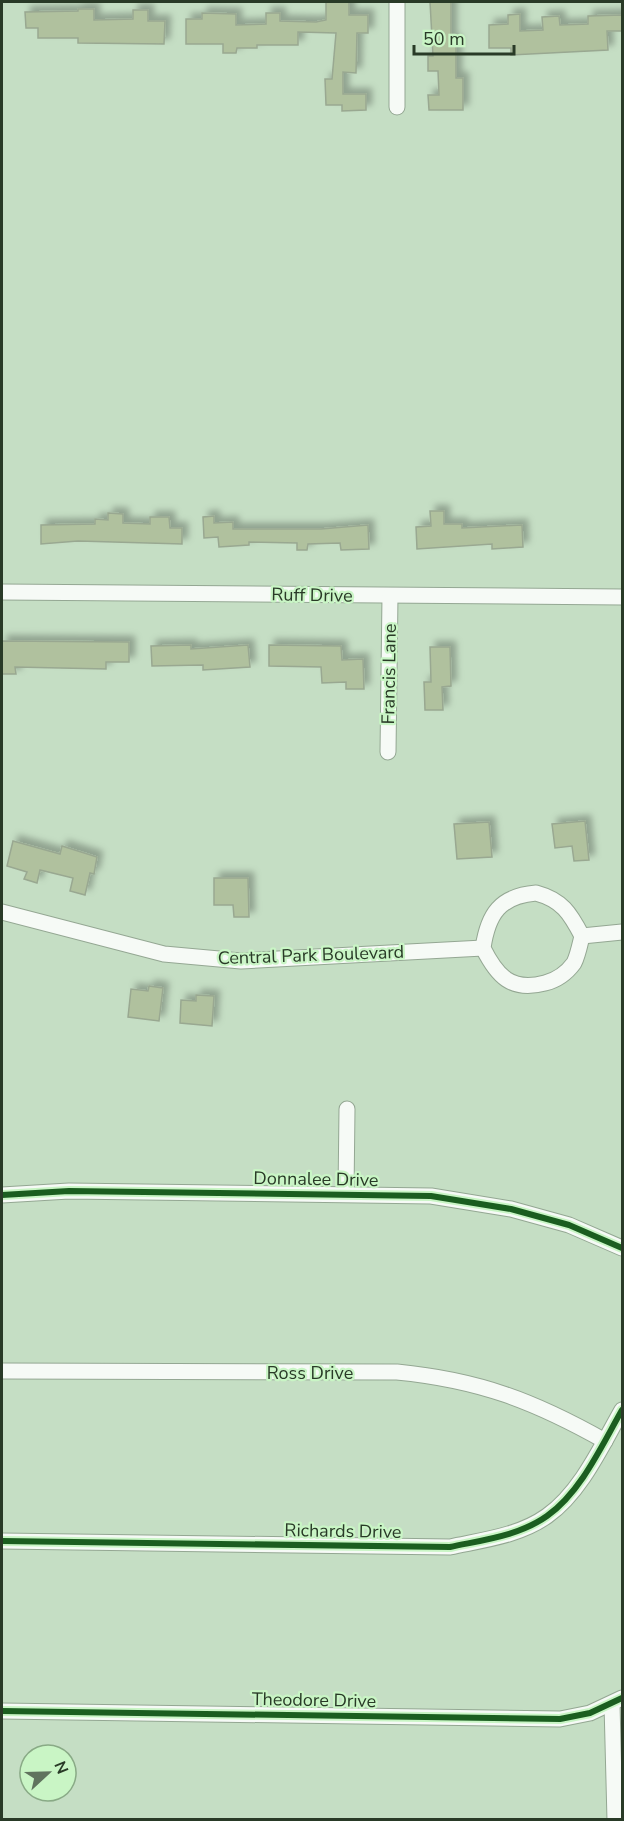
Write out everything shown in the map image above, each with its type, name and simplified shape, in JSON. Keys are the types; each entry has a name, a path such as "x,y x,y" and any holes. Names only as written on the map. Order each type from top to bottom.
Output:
{"street":[{"path":"397,2 397,107"},
{"name":"Ruff Drive","path":"2,592 622,597"},
{"name":"Francis Lane","path":"388,752 390,596"},
{"path":"536,893 559,902 569,910 582,936 574,962 558,980 531,987 513,984 501,976 483,948 486,928 496,909 519,894 536,893"},
{"name":"Central Park Boulevard","path":"2,912 164,954 241,961 483,948"},
{"path":"582,936 622,932"},
{"path":"346,1194 347,1109"},
{"name":"Donnalee Drive","path":"2,1195 69,1191 431,1196 468,1200 569,1225 622,1248"},
{"name":"Ross Drive","path":"2,1371 397,1372 432,1376 495,1389 533,1403 605,1441"},
{"name":"Richards Drive","path":"2,1540 450,1547 521,1530 547,1516 577,1484 622,1410"},
{"path":"615,1820 617,1701"},
{"name":"Theodore Drive","path":"2,1711 560,1719 590,1713 617,1701"}],"building":[{"path":"326,2 349,2 349,15 368,15 368,33 357,33 356,73 343,72 343,94 366,94 366,110 342,111 342,105 326,105 325,79 332,79 336,33 298,32 298,45 257,45 257,48 237,48 236,53 223,53 223,44 186,44 186,19 202,19 202,13 236,14 236,25 266,24 266,13 280,13 280,21 316,22 326,20"},
{"path":"430,2 451,2 451,41 456,41 456,78 463,78 463,110 429,110 428,95 439,95 438,71 428,71 428,56 433,56"},
{"path":"78,9 94,9 94,20 133,19 133,10 148,10 148,21 165,21 164,44 78,43 78,38 38,38 38,28 26,28 25,12 78,11"},
{"path":"520,14 520,31 543,30 542,17 559,16 560,25 588,24 588,16 622,15 622,31 607,31 608,50 511,55 511,48 489,48 489,25 508,24 508,15"},
{"path":"430,511 444,511 444,524 462,524 462,528 522,525 523,547 492,549 492,544 417,549 416,527 431,526"},
{"path":"108,513 123,514 123,523 150,524 150,517 169,517 170,528 182,528 182,544 78,541 41,544 41,525 95,524 95,519 108,520"},
{"path":"214,516 214,523 233,522 233,529 321,529 368,525 369,549 341,550 340,543 308,544 307,550 297,550 297,543 249,542 249,545 219,547 218,537 204,538 203,517"},
{"path":"2,641 129,642 129,662 106,662 106,669 15,667 16,674 2,674"},
{"path":"191,645 191,649 248,645 250,667 203,670 203,665 152,666 151,646"},
{"path":"269,645 341,646 342,660 363,659 364,689 346,689 346,682 322,683 321,667 269,666"},
{"path":"430,647 450,647 451,686 442,687 443,710 425,710 424,682 431,682"},
{"path":"585,821 589,860 574,861 572,846 555,848 552,824"},
{"path":"489,822 492,857 457,859 454,824"},
{"path":"13,841 60,854 62,846 97,857 94,874 90,873 85,895 70,891 73,878 40,870 37,883 24,879 27,872 7,866"},
{"path":"214,878 248,878 249,917 234,917 233,905 214,905"},
{"path":"149,986 163,988 159,1021 128,1017 131,989 148,991"},
{"path":"196,995 214,996 212,1026 180,1023 181,1000 196,1001"}],"cycle path":[{"path":"2,1195 69,1191 431,1196 511,1209 569,1225 622,1248"},
{"path":"2,1541 450,1547 512,1533 547,1516 570,1494 590,1467 622,1410"},
{"path":"2,1711 560,1719 590,1713 622,1698"}]}
